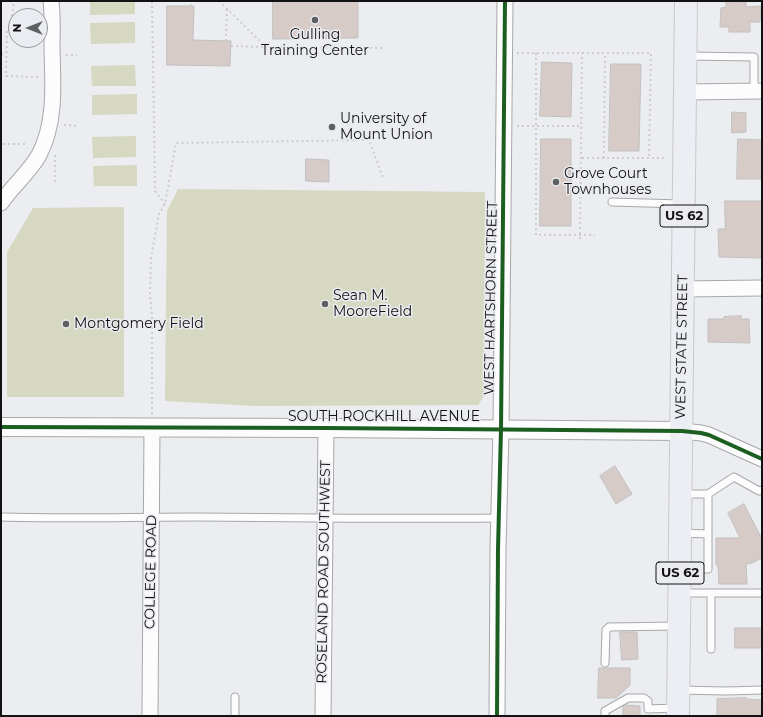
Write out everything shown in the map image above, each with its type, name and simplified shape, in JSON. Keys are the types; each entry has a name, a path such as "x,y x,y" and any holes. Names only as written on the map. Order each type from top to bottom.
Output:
{"highway":[{"name":"WEST STATE STREET","path":"678,705 686,1"}],"street":[{"path":"1,203 26,173 40,153 49,129 53,88 51,1"},
{"name":"WEST HARTSHORN STREET","path":"497,716 498,518 501,429 505,1"},
{"path":"685,92 758,92"},
{"path":"683,289 762,288"},
{"name":"SOUTH ROCKHILL AVENUE","path":"1,427 682,431 709,435 762,459"},
{"name":"COLLEGE ROAD","path":"150,716 152,427"},
{"name":"ROSELAND ROAD SOUTHWEST","path":"322,716 326,428"}],"lane":[{"path":"685,56 754,57 758,92"},
{"path":"612,202 684,204"},
{"path":"681,494 708,494 734,477 759,491 762,490"},
{"path":"680,568 708,569 708,494"},
{"path":"1,517 325,519 498,518"},
{"path":"680,533 708,534"},
{"path":"680,593 762,593"},
{"path":"711,593 711,649"},
{"path":"605,663 606,630 609,627 679,626"},
{"path":"605,716 605,711 628,698 644,698 648,701 648,712 725,691 762,690"},
{"path":"235,697 235,716"}],"path":[{"path":"152,1 155,191 165,204"},
{"path":"191,1 191,6"},
{"path":"220,1 266,47"},
{"path":"226,41 227,8"},
{"path":"8,30 6,76 39,77"},
{"path":"231,46 384,48"},
{"path":"536,53 536,235 595,235"},
{"path":"580,239 582,53"},
{"path":"604,158 605,53"},
{"path":"1,54 6,54"},
{"path":"505,54 651,54 649,158"},
{"path":"64,125 78,126"},
{"path":"504,126 582,126"},
{"path":"152,427 152,317 150,295 151,258 159,214 165,204 176,143 369,140 383,178"},
{"path":"3,144 30,144"},
{"path":"55,155 55,185"},
{"path":"581,158 666,158"}],"green space":[{"path":"90,1 135,1 135,14 90,15"},
{"path":"135,22 135,43 91,44 90,23"},
{"path":"135,65 136,86 92,86 91,66"},
{"path":"137,94 137,114 92,115 92,95"},
{"path":"136,136 136,157 93,158 92,137"},
{"path":"137,165 137,186 94,186 93,166"},
{"name":"Sean M. MooreField","path":"178,189 485,192 484,396 478,405 254,406 165,401 167,211"},
{"name":"Montgomery Field","path":"124,207 124,397 7,397 7,252 33,208"}],"building":[{"name":"Gulling Training Center","path":"273,1 358,1 358,38 273,39"},
{"path":"726,1 746,2 746,7 761,6 760,22 750,22 750,32 729,32 729,27 720,27 721,8 726,7"},
{"path":"167,6 194,6 193,40 231,41 230,66 167,65"},
{"path":"542,62 572,63 571,117 540,116"},
{"path":"611,64 641,64 639,151 609,151"},
{"path":"732,112 746,113 746,132 732,133"},
{"name":"Grove Court Townhouses","path":"541,139 571,139 571,226 540,226"},
{"path":"738,139 762,140 762,179 737,179"},
{"path":"306,159 329,160 329,182 306,181"},
{"path":"725,201 762,201 762,258 719,257 718,229 725,229"},
{"path":"741,316 741,319 749,319 750,343 708,342 708,319 724,319 724,317"},
{"path":"615,466 632,494 616,504 600,476"},
{"path":"744,504 762,539 762,558 746,564 747,584 719,584 718,565 716,565 716,538 740,538 728,513"},
{"path":"735,628 762,628 762,648 735,648"},
{"path":"620,632 637,632 638,659 622,660"},
{"path":"599,668 630,668 630,685 616,698 598,698"},
{"path":"746,698 762,700 761,716 717,716 717,699"},
{"path":"623,706 640,706 640,716 623,716"}],"cycle path":[{"path":"497,716 505,1"},
{"path":"1,427 682,431 709,435 762,459"}],"place":[{"name":"Gulling Training Center","path":"315,20"},
{"name":"University of Mount Union","path":"332,127"},
{"name":"Grove Court Townhouses","path":"556,182"},
{"name":"Sean M. MooreField","path":"325,304"},
{"name":"Montgomery Field","path":"66,324"}]}
